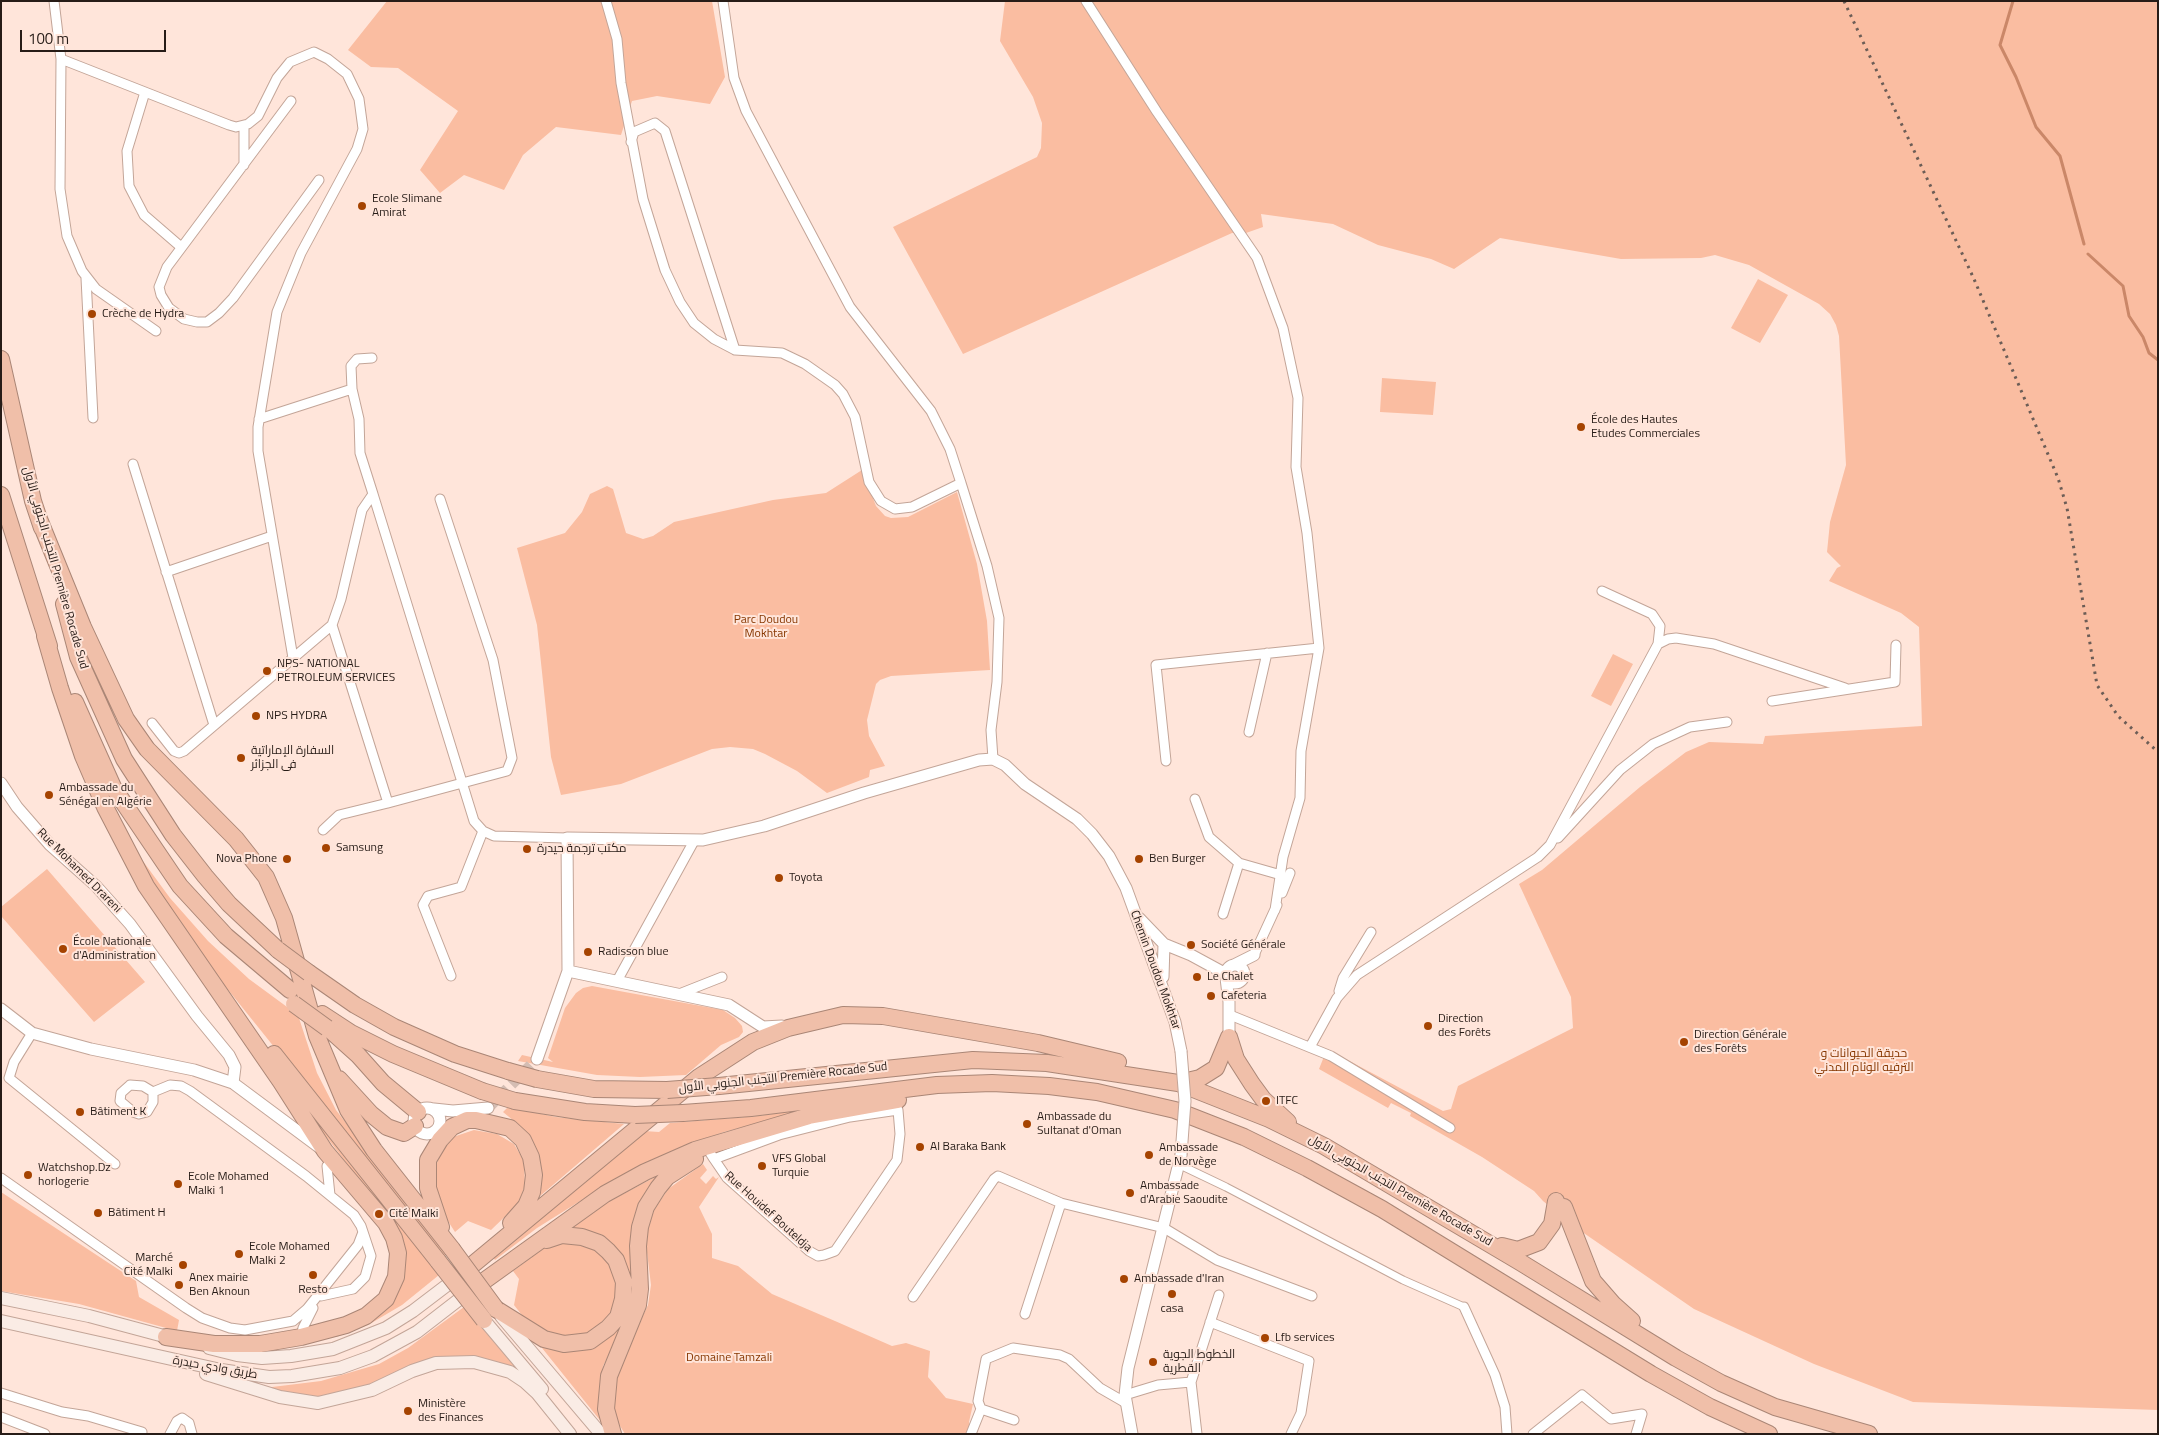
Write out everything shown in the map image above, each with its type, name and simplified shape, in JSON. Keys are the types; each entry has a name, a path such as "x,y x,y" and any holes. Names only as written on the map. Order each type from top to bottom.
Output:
{"highway":[{"name":"التجنب الجنوبي الأول Première Rocade Sud","path":"1,359 31,492 78,657 124,759 173,835 229,904 278,950 348,1001 394,1027 455,1054 537,1079 594,1089 667,1090 973,1060 1047,1062 1178,1083 1269,1119 1387,1181 1676,1358 1707,1375 1775,1407 1869,1434"},
{"name":"التجنب الجنوبي الأول Première Rocade Sud","path":"1,495 45,636 113,787 180,886 226,936 292,997 324,1021 393,1054 482,1091 515,1101 585,1112 635,1115 683,1113 751,1108 936,1085 992,1083 1033,1085 1097,1092 1153,1104 1244,1137 1307,1168 1382,1209 1673,1386 1710,1407 1770,1434"},
{"path":"39,519 87,636 132,730 155,757 236,839 254,861 273,891 284,918 322,1049 338,1090 357,1125 452,1249"},
{"path":"45,636 83,756 105,807 146,886 281,1082 329,1156 391,1230 398,1253 398,1269 390,1292 372,1312 346,1325 301,1337 260,1344 228,1344 166,1337"},
{"path":"183,941 438,1261 490,1315 544,1339 564,1344 581,1344 608,1328 618,1317 623,1299 624,1282 616,1260 599,1244 582,1237 562,1235 544,1241 470,1291"},
{"path":"459,1276 699,1077 753,1042 801,1024 855,1014 923,1022 1038,1043 1105,1059 1178,1083 1200,1078 1210,1073 1220,1061 1229,1037"},
{"path":"322,1049 342,1084 380,1122 393,1130 404,1133 416,1119 358,1055 324,1021"},
{"path":"1229,1037 1236,1059 1263,1099 1284,1119 1323,1146"},
{"path":"470,1291 613,1190 695,1150 770,1126 884,1102 1033,1085"},
{"path":"459,1276 480,1250 521,1213 530,1199 534,1185 531,1157 528,1148 516,1133 503,1125 483,1120 467,1120 441,1132 428,1160 426,1180 434,1211 452,1249 490,1315"},
{"path":"613,1434 606,1409 609,1376 614,1358 638,1305 640,1289 638,1246 640,1227 646,1207 667,1177 770,1126"},
{"path":"1467,1230 1507,1248 1518,1250 1529,1247 1539,1242 1552,1224 1560,1204 1586,1267 1599,1289 1628,1318 1707,1375"}],"main road":[{"name":"طريق وادي حيدرة","path":"1,1298 89,1316 251,1357 312,1354 334,1349 386,1328 413,1311 459,1276"},
{"name":"طريق وادي حيدرة","path":"1,1321 169,1360 245,1375 269,1377 312,1374 340,1368 373,1356 416,1332 470,1291"},
{"path":"490,1315 580,1434"},
{"path":"490,1315 548,1374 601,1434"},
{"path":"169,1360 255,1391 298,1402 318,1404 372,1390 412,1371 436,1363 456,1360 474,1362 510,1372 525,1382 570,1434"}],"street":[{"path":"54,1 61,59 59,146 62,206 67,236 86,278 106,298 156,331"},
{"path":"606,1 618,39 621,83 643,199 665,270 680,302 694,322 714,339 735,350 782,353 805,364 835,386 843,394 855,417 869,482 881,501 895,509 912,507 961,483"},
{"path":"372,358 357,359 352,363 352,389 359,419 360,454 474,821 483,830 494,836 694,841 764,826 887,786 979,760 993,760 991,730 997,682 999,618 988,566 950,449 931,411 850,307 746,111 734,78 723,1"},
{"path":"1086,1 1157,112 1257,258 1283,328 1298,398 1296,467 1307,533 1319,648 1301,751 1300,798 1283,857 1286,874 1275,910 1254,955 1233,973 1229,1037"},
{"path":"61,59 229,125 244,126 258,116 277,78 290,62 314,52 328,59 347,74 359,99 363,129 357,149 301,253 277,312 259,419 258,451 293,658"},
{"path":"145,92 127,150 129,186 144,215 181,247"},
{"path":"291,101 181,247 161,279 160,296 176,315 191,322 207,322 219,313 233,298 319,180"},
{"path":"631,142 634,132 656,122 665,131 735,350"},
{"path":"244,126 244,165"},
{"path":"86,278 93,418"},
{"path":"259,419 352,389"},
{"path":"133,464 214,725"},
{"path":"152,723 168,745 179,753 332,625 362,510 373,494"},
{"path":"323,830 339,815 507,772 512,758 493,660 440,499"},
{"path":"166,572 272,536"},
{"path":"1550,845 1658,644 1660,626 1652,614 1602,590"},
{"path":"332,625 388,802"},
{"path":"1658,644 1668,639 1676,638 1714,644 1845,688"},
{"path":"1772,701 1845,688 1895,682 1896,645"},
{"path":"1166,761 1156,665 1319,648"},
{"path":"1250,732 1267,652"},
{"path":"1310,1047 1337,998 1357,975 1530,862 1550,845 1620,770 1653,744 1690,727 1727,722"},
{"name":"Chemin Doudou Mokhtar","path":"993,760 1004,765 1025,784 1077,819 1092,834 1109,856 1126,888 1166,995 1181,1051 1185,1102 1180,1160 1164,1228 1131,1349 1126,1399 1132,1434"},
{"name":"Rue Mohamed Drareni","path":"1,782 17,807 50,845 96,886 130,924 197,1016 229,1055 235,1067 233,1084"},
{"path":"1196,799 1209,837 1239,863 1286,874"},
{"path":"451,976 423,904 428,896 461,887 483,830"},
{"path":"537,1058 568,971 567,838"},
{"path":"617,981 694,841"},
{"path":"1223,914 1239,863"},
{"path":"1136,915 1164,944 1233,973"},
{"path":"1337,998 1343,978 1371,932"},
{"path":"1164,944 1162,962 1166,995"},
{"path":"568,971 729,1005 742,1015 771,1028 801,1024"},
{"path":"679,994 722,977"},
{"path":"1,1009 32,1033 91,1049 194,1070 233,1084 329,1156 327,1166 330,1195"},
{"path":"1230,1015 1331,1056 1450,1128"},
{"path":"32,1033 14,1062 9,1078 115,1164"},
{"path":"154,1092 170,1085 185,1088 330,1195 354,1216 363,1232 371,1256 371,1264 366,1277 353,1289 321,1296"},
{"path":"434,1109 441,1120 441,1132 426,1134 416,1119 426,1107 453,1111 488,1108 467,1120"},
{"name":"Rue Houidef Bouteldja","path":"898,1110 900,1134 897,1160 836,1251 824,1255 818,1256 801,1244 727,1178 712,1155 850,1117 898,1110"},
{"path":"1180,1160 1403,1280 1464,1307 1495,1376 1505,1407 1507,1434"},
{"path":"913,1297 994,1179 998,1176 1061,1203 1164,1228 1217,1260 1312,1296"},
{"path":"1,1178 186,1308 222,1326 245,1330 293,1321 303,1314 358,1245 363,1232"},
{"path":"1025,1314 1061,1203"},
{"path":"301,1337 308,1316 328,1282"},
{"path":"1197,1434 1191,1382 1219,1295"},
{"path":"1210,1322 1309,1361 1301,1414 1291,1434"},
{"path":"970,1434 981,1409 978,1401 984,1362 986,1359 1013,1348 1060,1355 1069,1359 1100,1388 1126,1399 1158,1385 1191,1382"},
{"path":"1,1393 62,1412 88,1416 142,1433"},
{"path":"1533,1434 1582,1395 1611,1419 1642,1414 1636,1434"},
{"path":"981,1409 1014,1420"},
{"path":"1,1417 45,1434"},
{"path":"170,1434 177,1421 182,1418 189,1423 192,1434"}],"green space":[{"path":"387,1 712,1 725,77 710,104 657,96 632,101 621,135 556,127 523,155 504,190 464,175 440,193 420,170 458,111 398,68 371,67 348,50"},
{"name":"حديقة الحيوانات و الترفيه الوئام المدني","path":"1005,1 2158,1 2158,1410 1913,1402 1814,1364 1694,1309 1575,1227 1543,1201 1534,1191 1482,1157 1410,1116 1411,1113 1391,1103 1388,1108 1319,1069 1327,1049 1443,1111 1451,1109 1458,1086 1573,1028 1571,997 1519,884 1542,870 1640,787 1686,752 1709,742 1763,744 1765,736 1922,726 1919,627 1901,613 1829,581 1837,568 1841,566 1827,552 1830,522 1846,465 1839,336 1830,314 1819,304 1749,265 1715,255 1701,258 1621,259 1500,238 1454,269 1431,259 1378,245 1333,224 1261,214 1263,227 1246,233 1232,233 963,354 893,227 1037,157 1041,148 1042,123 1033,97 1000,41"},
{"path":"1758,279 1788,295 1760,343 1731,328"},
{"path":"1382,378 1436,382 1433,415 1380,412"},
{"name":"Parc Doudou Mokhtar","path":"862,470 876,506 885,516 891,518 908,517 957,492 977,564 987,621 990,670 891,676 880,680 876,684 867,720 869,736 885,766 870,770 869,777 827,793 797,771 765,754 753,749 730,747 712,749 621,784 561,795 551,757 537,625 517,548 565,533 582,512 590,494 607,486 613,489 626,533 643,539 653,536 674,522 773,500 826,493"},
{"path":"1613,654 1633,664 1611,706 1591,696"},
{"path":"137,853 170,898 208,941 249,979 298,1015 317,1073 336,1110 446,1254 443,1257 217,976 166,907"},
{"path":"47,869 145,982 94,1022 1,916 1,907"},
{"path":"592,986 723,1010 735,1018 742,1026 743,1032 739,1037 721,1045 686,1075 640,1077 597,1075 518,1061 522,1055 553,1062 548,1058 565,1008 576,993 583,988"},
{"path":"307,1107 439,1275 402,1305 368,1325 339,1336 301,1344 384,1306 397,1229 305,1109"},
{"path":"508,1107 556,1117 624,1124 532,1203 520,1126 503,1112"},
{"path":"815,1108 724,1132 702,1140 585,1198 537,1228 495,1260 491,1254 644,1131 659,1132 670,1123 758,1116"},
{"path":"474,1130 497,1134 514,1144 524,1161 525,1185 519,1203 491,1230 468,1221 455,1232 435,1201 434,1170 442,1151 453,1137"},
{"name":"Domaine Tamzali","path":"703,1164 707,1170 700,1178 706,1184 713,1176 716,1179 719,1177 699,1207 712,1234 712,1258 738,1266 772,1294 892,1346 906,1343 930,1351 928,1377 946,1398 973,1404 969,1422 971,1434 625,1434 612,1413 617,1369 648,1305 651,1285 646,1244 648,1229 654,1210 668,1189"},
{"path":"661,1174 637,1208 632,1228 636,1285 627,1319 603,1366 600,1386 603,1424 534,1338 609,1334 622,1260 561,1231 604,1204"},
{"path":"1,1192 136,1281 139,1297 179,1320 177,1331 79,1304 1,1291"},
{"path":"558,1241 596,1248 617,1272 618,1303 598,1331 558,1339 528,1323 514,1305 519,1279 513,1271 545,1247"},
{"path":"464,1307 533,1385 474,1359 318,1398 264,1388 321,1381 379,1364 408,1348"}],"waterway":[{"path":"2013,1 2000,45 2016,77 2036,127 2060,156 2084,244"},
{"path":"2088,254 2123,286 2129,316 2143,337 2149,353 2158,360"}],"tunnel":[{"path":"488,1108 537,1059"}],"railway":[{"path":"1844,1 1974,279 2058,478 2067,508 2097,685 2118,716 2158,752"}],"place":[{"name":"Ecole Slimane Amirat","path":"362,206"},
{"name":"Crèche de Hydra","path":"92,314"},
{"name":"École des Hautes Etudes Commerciales","path":"1581,427"},
{"name":"NPS- NATIONAL PETROLEUM SERVICES","path":"267,671"},
{"name":"NPS HYDRA","path":"256,716"},
{"name":"السفارة الإماراتية فى الجزائر","path":"241,758"},
{"name":"Ambassade du Sénégal en Algérie","path":"49,795"},
{"name":"Samsung","path":"326,848"},
{"name":"مكتب ترجمة حيدرة","path":"527,849"},
{"name":"Nova Phone","path":"287,859"},
{"name":"Ben Burger","path":"1139,859"},
{"name":"Toyota","path":"779,878"},
{"name":"Société Générale","path":"1191,945"},
{"name":"École Nationale d'Administration","path":"63,949"},
{"name":"Radisson blue","path":"588,952"},
{"name":"Le Chalet","path":"1197,977"},
{"name":"Cafeteria","path":"1211,996"},
{"name":"Direction des Forêts","path":"1428,1026"},
{"name":"Direction Générale des Forêts","path":"1684,1042"},
{"name":"ITFC","path":"1266,1101"},
{"name":"Bâtiment K","path":"80,1112"},
{"name":"Ambassade du Sultanat d'Oman","path":"1027,1124"},
{"name":"Al Baraka Bank","path":"920,1147"},
{"name":"Ambassade de Norvège","path":"1149,1155"},
{"name":"VFS Global Turquie","path":"762,1166"},
{"name":"Watchshop.Dz horlogerie","path":"28,1175"},
{"name":"Ecole Mohamed Malki 1","path":"178,1184"},
{"name":"Ambassade d'Arabie Saoudite","path":"1130,1193"},
{"name":"Bâtiment H","path":"98,1213"},
{"name":"Cité Malki","path":"379,1214"},
{"name":"Ecole Mohamed Malki 2","path":"239,1254"},
{"name":"Marché Cité Malki","path":"183,1265"},
{"name":"Resto","path":"313,1275"},
{"name":"Ambassade d'Iran","path":"1124,1279"},
{"name":"Anex mairie Ben Aknoun","path":"179,1285"},
{"name":"casa","path":"1172,1294"},
{"name":"Lfb services","path":"1265,1338"},
{"name":"الخطوط الجوية القطرية","path":"1153,1362"},
{"name":"Ministère des Finances","path":"408,1411"}]}
